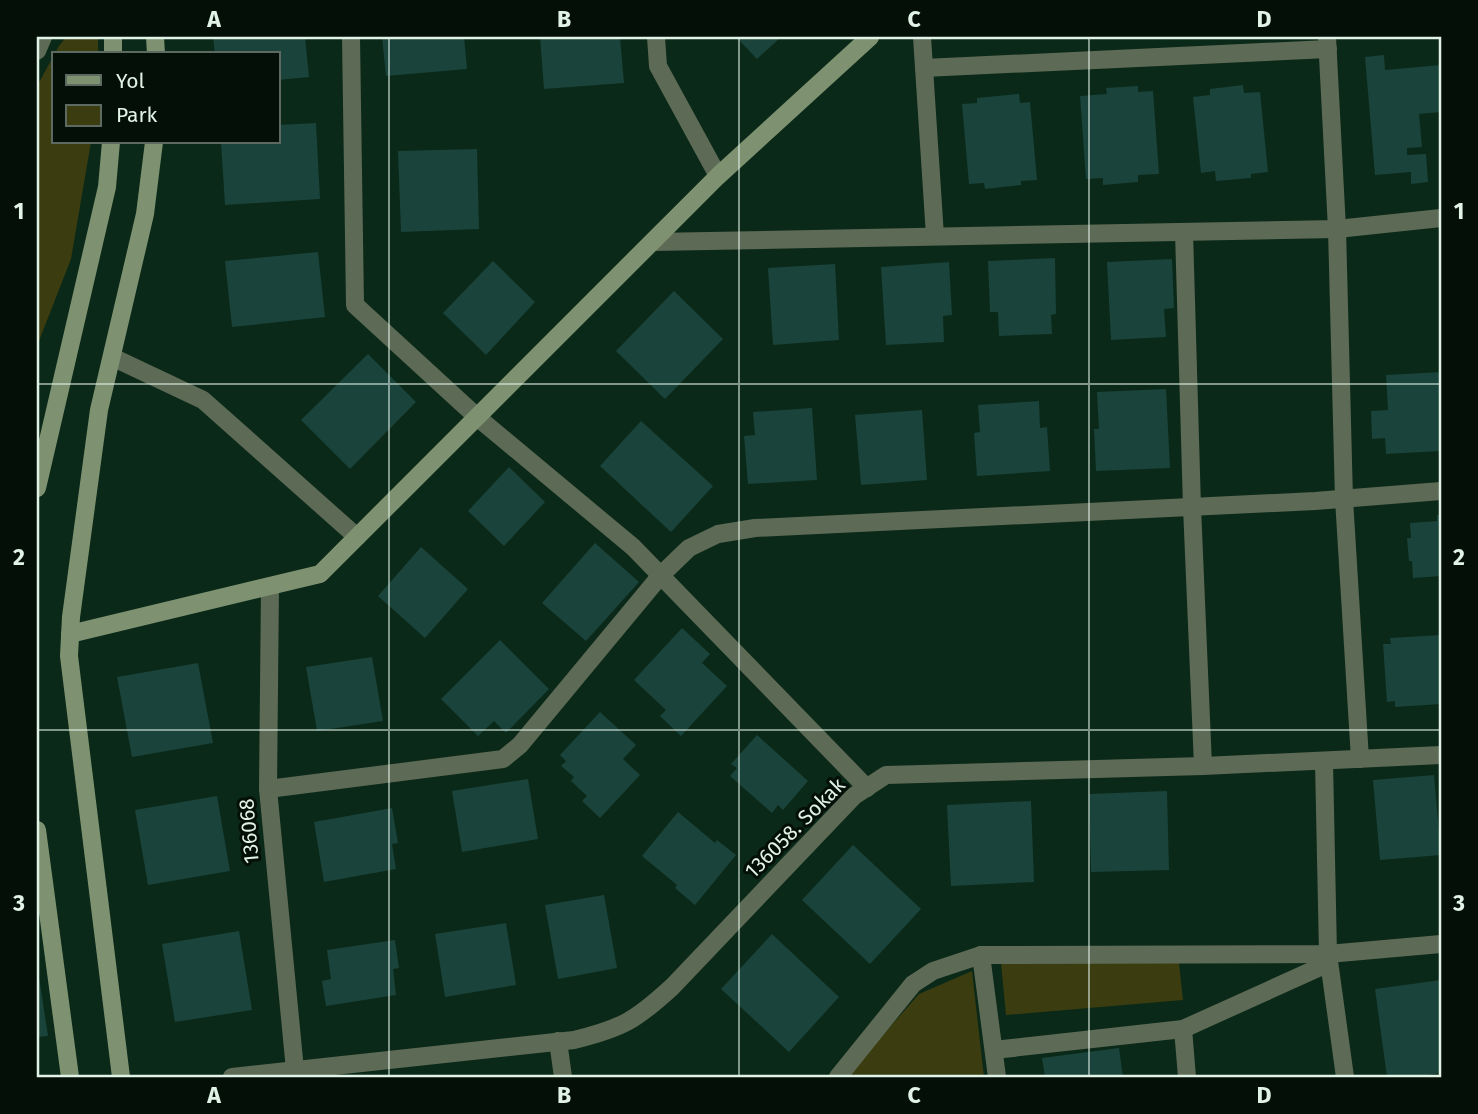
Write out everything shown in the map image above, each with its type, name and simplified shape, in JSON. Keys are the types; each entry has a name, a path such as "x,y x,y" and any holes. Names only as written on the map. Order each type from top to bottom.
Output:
{"main road":[{"path":"70,635 320,574 718,176 870,37"},
{"path":"37,488 107,187 111,144"},
{"path":"121,1077 69,656 99,410 145,214 155,144"},
{"path":"37,830 70,1077"}],"street":[{"path":"37,51 43,37"},
{"path":"351,37 355,305 477,416 634,547 867,788"},
{"path":"656,37 658,66 718,176"},
{"path":"922,37 935,236"},
{"path":"923,68 1328,43 1337,229 1344,499 1360,759"},
{"path":"653,242 1337,229 1441,218"},
{"path":"1184,232 1203,766"},
{"path":"112,357 203,400 357,537"},
{"path":"268,789 503,759 520,745 661,575 690,548 718,534 755,528 1344,499 1441,491"},
{"name":"136068","path":"270,586 268,789 295,1070"},
{"name":"136058. Sokak","path":"232,1077 558,1041 611,1031 642,1015 854,796 886,775 1203,766 1441,755"},
{"path":"1324,761 1329,959 1345,1077"},
{"path":"838,1077 913,984 933,971 981,955 1329,959 1441,944"},
{"path":"981,955 997,1077"},
{"path":"993,1050 1183,1029 1329,959"},
{"path":"1183,1029 1187,1077"},
{"path":"558,1041 563,1077"}],"green space":[{"path":"66,37 98,37 98,52 56,52"},
{"path":"52,59 52,144 91,144 71,259 37,346 37,86"},
{"path":"1178,954 1183,1000 1006,1015 1001,963"},
{"path":"972,971 984,1077 846,1077 919,994"}],"building":[{"path":"213,37 305,37 309,77 280,80 280,52 215,52"},
{"path":"382,37 464,37 467,69 386,76"},
{"path":"540,37 620,37 624,83 544,89"},
{"path":"736,37 781,37 757,59"},
{"path":"1384,55 1385,70 1441,65 1441,112 1419,114 1422,147 1407,148 1407,155 1426,154 1428,182 1411,184 1411,172 1375,175 1365,57"},
{"path":"1243,85 1244,93 1260,92 1268,172 1251,174 1251,178 1216,181 1215,171 1201,173 1193,97 1210,95 1210,89"},
{"path":"1138,86 1138,92 1153,91 1159,174 1138,175 1138,182 1103,185 1103,178 1086,179 1080,96 1107,94 1106,88"},
{"path":"1019,94 1020,103 1030,102 1037,180 1021,181 1021,185 985,189 984,183 969,184 962,104 977,103 977,98"},
{"path":"316,123 320,199 225,205 221,144 280,144 280,125"},
{"path":"477,149 479,229 401,232 398,151"},
{"path":"318,252 325,317 232,327 225,261"},
{"path":"1055,258 1056,314 1051,315 1052,334 999,336 998,312 990,312 988,261"},
{"path":"1172,259 1174,308 1164,309 1166,337 1111,340 1107,262"},
{"path":"493,261 535,302 486,355 443,313"},
{"path":"949,262 952,315 943,316 944,342 886,345 881,267"},
{"path":"835,264 839,340 773,345 768,268"},
{"path":"674,291 723,339 665,399 616,351"},
{"path":"368,354 416,402 350,469 301,420"},
{"path":"1441,372 1441,451 1386,454 1385,438 1372,439 1371,411 1388,410 1386,375"},
{"path":"1166,389 1170,468 1096,471 1094,429 1099,429 1097,392"},
{"path":"1039,401 1040,428 1047,427 1050,471 977,476 974,433 980,432 978,405"},
{"path":"812,408 817,480 748,484 744,436 755,435 753,412"},
{"path":"922,410 927,480 861,485 855,415"},
{"path":"641,421 713,486 671,532 600,466"},
{"path":"509,467 545,502 504,546 468,511"},
{"path":"1437,515 1441,515 1441,576 1413,578 1407,538 1411,538 1410,523 1437,521"},
{"path":"595,543 639,582 586,641 542,603"},
{"path":"421,547 468,589 425,638 378,596"},
{"path":"682,628 710,654 702,663 727,686 681,736 660,716 666,710 634,680"},
{"path":"1441,635 1441,704 1395,707 1395,701 1387,702 1383,644 1391,644 1390,638"},
{"path":"500,640 549,689 506,733 494,721 478,736 441,699"},
{"path":"372,657 383,721 317,731 306,667"},
{"path":"198,663 213,743 132,757 117,677"},
{"path":"600,712 636,745 623,759 640,775 600,818 582,801 587,796 571,781 574,777 561,766 566,761 560,755"},
{"path":"757,735 808,781 783,810 778,805 772,813 730,776 737,768 731,764"},
{"path":"1434,775 1441,855 1380,860 1373,780"},
{"path":"528,779 538,839 462,852 452,791"},
{"path":"1167,791 1169,870 1091,872 1089,794"},
{"path":"217,796 230,871 148,885 135,810"},
{"path":"1031,801 1034,882 951,886 947,805"},
{"path":"392,808 398,843 392,844 396,869 324,882 314,822"},
{"path":"678,812 715,843 717,840 736,855 695,905 675,888 677,885 642,856"},
{"path":"853,845 921,909 870,964 802,900"},
{"path":"604,895 617,968 558,979 545,905"},
{"path":"506,923 516,985 445,997 435,934"},
{"path":"239,931 252,1010 175,1022 162,944"},
{"path":"772,934 839,997 789,1052 721,989"},
{"path":"395,940 399,968 393,969 396,995 326,1006 322,981 331,979 327,950"},
{"path":"37,964 48,1036 37,1037"},
{"path":"1441,980 1441,1073 1387,1077 1375,989"},
{"path":"1119,1048 1123,1077 1045,1077 1042,1058"}]}
